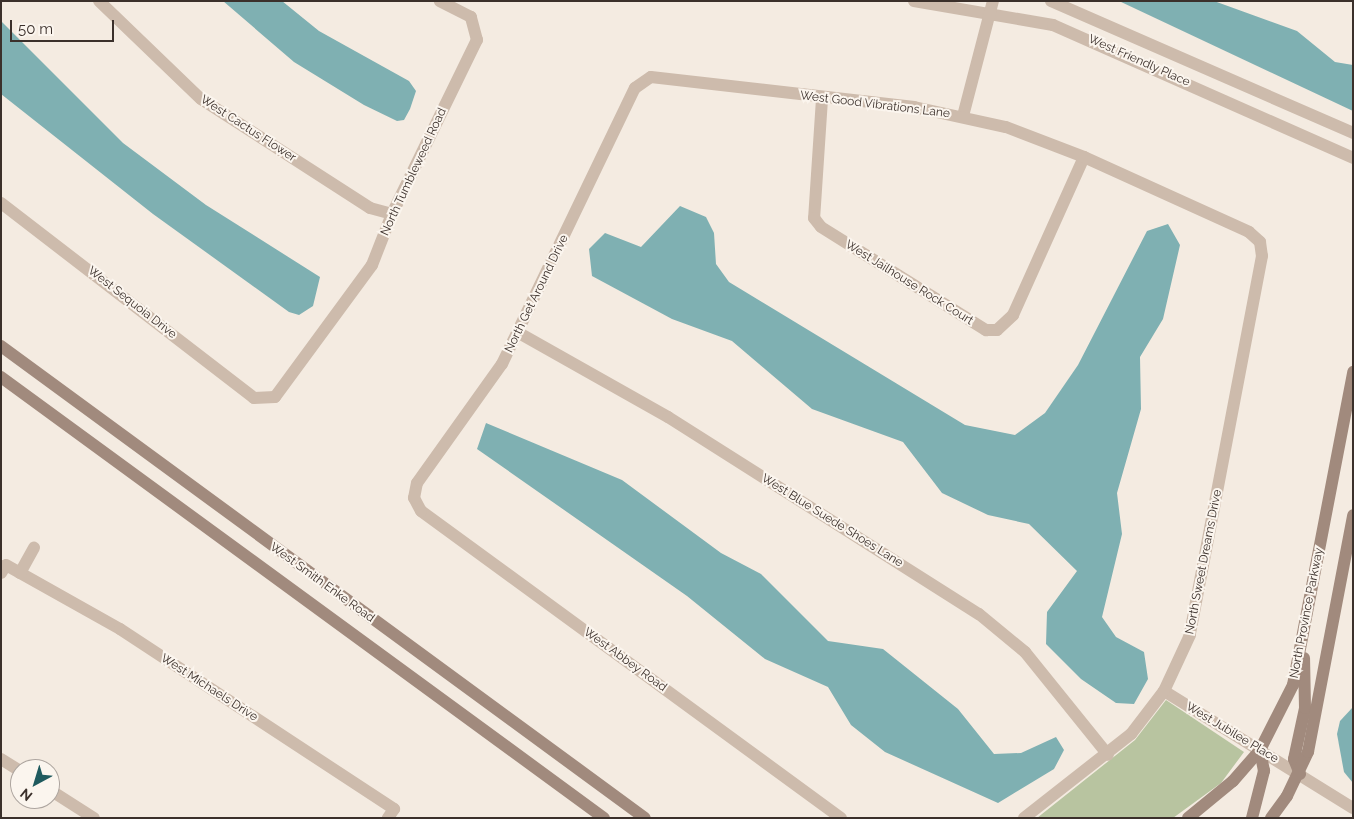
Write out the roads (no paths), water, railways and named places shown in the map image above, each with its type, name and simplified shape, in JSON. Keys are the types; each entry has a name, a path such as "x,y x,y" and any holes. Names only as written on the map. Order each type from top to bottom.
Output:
{"street":[{"name":"West Cactus Flower","path":"99,1 201,99 370,208 392,214"},
{"name":"North Tumbleweed Road","path":"264,397 275,397 284,388 372,265 392,214 477,40 478,29 471,16 440,1"},
{"name":"West Friendly Place","path":"914,1 992,6 1082,36 1353,158"},
{"name":"West Friendly Place","path":"1051,1 1353,133"},
{"path":"963,116 992,6"},
{"name":"West Good Vibrations Lane","path":"644,80 822,98 963,116 1006,127 1084,157 1249,232 1260,242"},
{"name":"North Get Around Drive","path":"414,498 417,483 484,391 519,333 635,88 644,80"},
{"name":"West Jailhouse Rock Court","path":"822,98 814,218 821,227 986,330 997,330 1013,315 1084,157"},
{"name":"West Sequoia Drive","path":"1,203 254,398 264,397"},
{"name":"North Sweet Dreams Drive","path":"1024,818 1108,755 1164,691 1190,635 1262,256 1260,242"},
{"name":"West Blue Suede Shoes Lane","path":"519,333 668,417 979,614 1025,652 1108,755"},
{"name":"West Smith Enke Road","path":"1,346 645,818"},
{"name":"North Province Parkway","path":"1188,818 1233,781 1260,750 1285,708 1303,641 1353,372"},
{"name":"West Smith Enke Road","path":"1,377 604,818"},
{"name":"West Abbey Road","path":"414,498 421,511 841,818"},
{"path":"1270,818 1300,774 1315,728 1353,515"},
{"path":"20,573 34,548"},
{"name":"West Michaels Drive","path":"4,569 20,573 120,629 391,814"},
{"path":"1300,774 1294,759 1305,708 1303,641"},
{"name":"West Jubilee Place","path":"1164,691 1353,808"},
{"path":"1252,818 1264,771 1260,750"},
{"path":"60,796 94,818"}],"water":[{"path":"223,1 282,1 319,31 409,81 416,91 404,120 397,121 364,105 294,62"},
{"path":"1119,1 1214,1 1297,31 1335,62 1353,65 1353,111"},
{"path":"1,21 123,143 206,205 320,277 313,306 299,315 289,312 153,214 1,94"},
{"path":"680,206 706,217 714,233 716,264 729,282 965,425 1015,435 1045,413 1078,365 1147,231 1168,224 1180,245 1163,319 1140,357 1141,409 1117,493 1122,534 1102,617 1116,637 1144,652 1148,679 1134,704 1116,703 1081,679 1046,644 1047,612 1077,571 1029,524 988,515 942,493 903,442 812,409 732,341 672,319 592,276 589,249 605,233 641,247"},
{"path":"486,423 622,480 721,553 761,574 828,641 883,649 958,709 994,754 1021,753 1056,737 1064,750 1054,769 998,803 885,752 851,725 828,687 765,659 687,596 477,449"},
{"path":"1353,707 1353,783 1344,772 1337,734 1340,721"}]}
